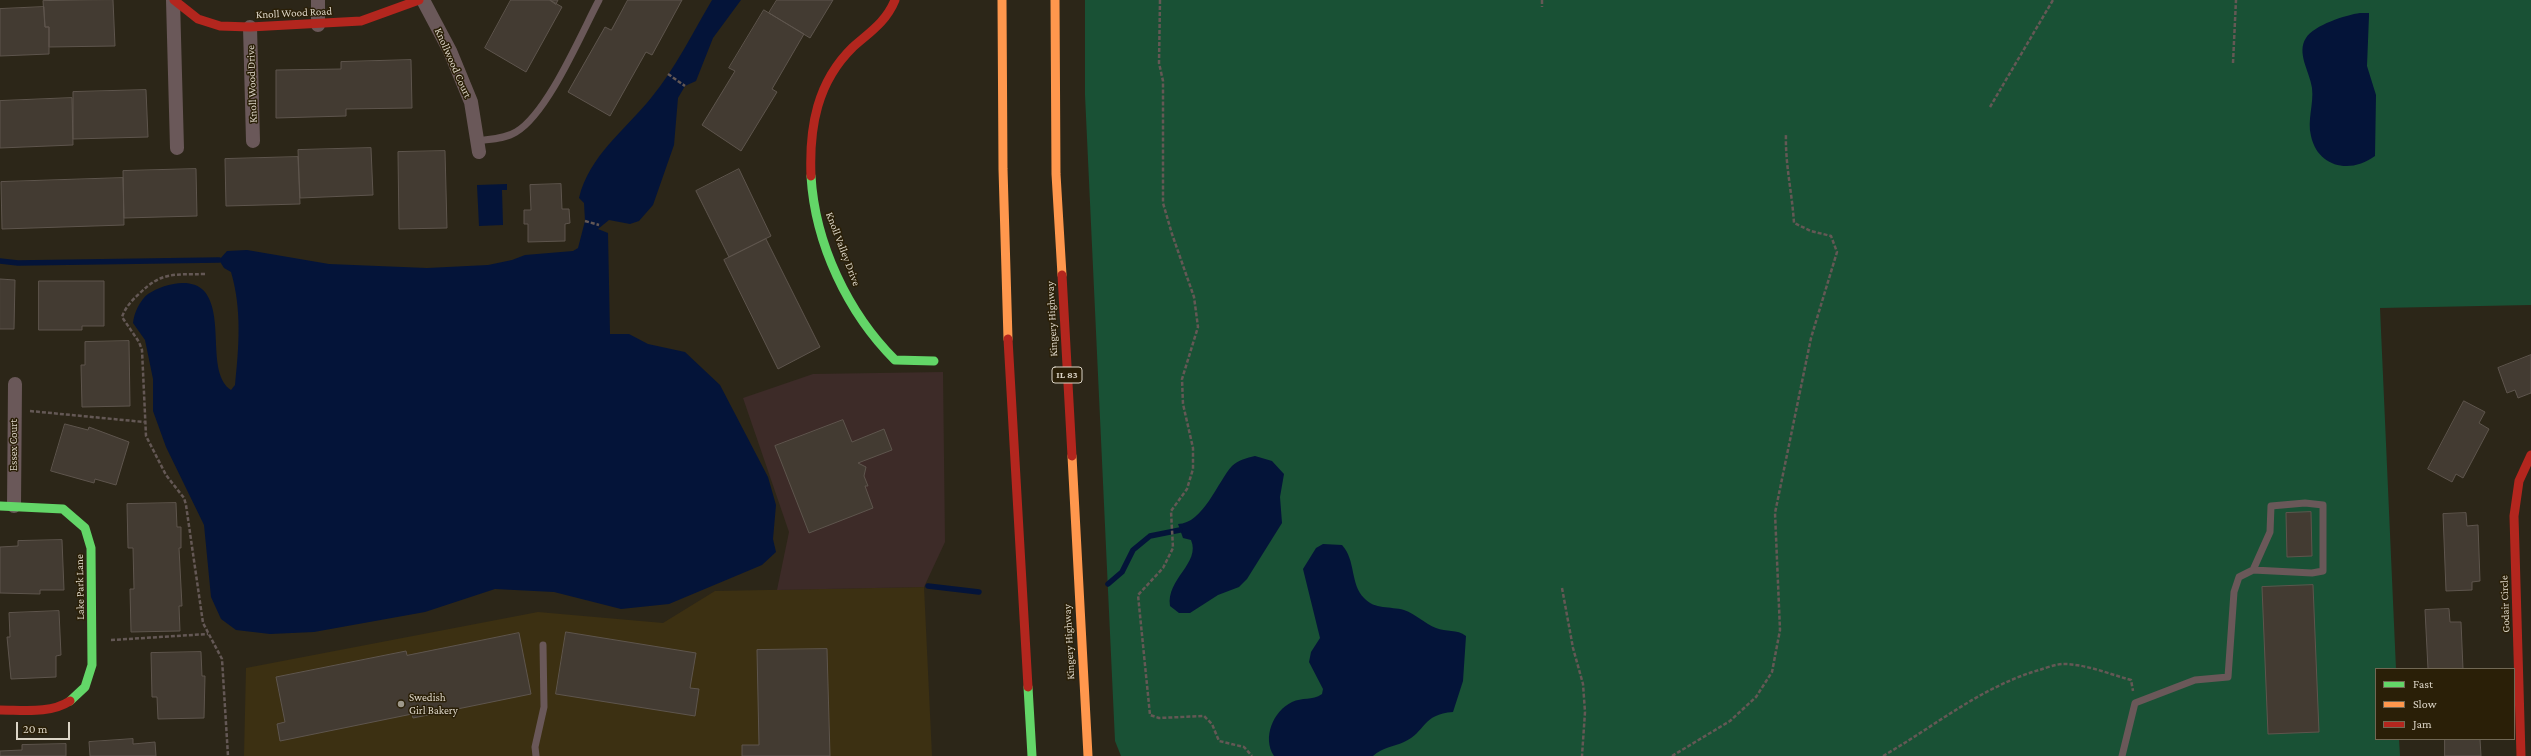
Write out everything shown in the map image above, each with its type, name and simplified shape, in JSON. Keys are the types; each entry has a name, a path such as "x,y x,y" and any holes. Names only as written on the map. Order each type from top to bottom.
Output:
{"main road":[{"name":"Knoll Wood Road","path":"174,0 198,18 220,26 250,28 318,25 361,21 419,0"},
{"name":"Knoll Valley Drive","path":"895,0 884,22 843,56 823,88 813,128 811,169 816,213 830,256 853,307 882,349 894,360 934,361"},
{"path":"1002,0 1003,169 1010,390 1032,756"},
{"name":"Kingery Highway","path":"1055,0 1056,174 1088,754"},
{"name":"Godair Circle","path":"2521,756 2514,516 2519,481 2531,456"},
{"name":"Lake Park Lane","path":"0,506 49,507 63,510 74,517 85,528 91,548 92,640 92,665 85,687 76,697 62,706 49,709 0,710"},
{"path":"1021,756 1029,726"}],"street":[{"path":"174,0 177,148"},
{"path":"318,0 318,25"},
{"name":"Knollwood Court","path":"423,0 450,50 471,102 478,146"},
{"name":"Knoll Wood Drive","path":"250,28 253,141"},
{"name":"Essex Court","path":"14,506 15,384"}],"lane":[{"path":"478,146 516,132 529,121 556,82 599,0"},
{"path":"2122,756 2135,703 2195,680 2228,677 2234,592 2239,577 2253,570 2312,573 2323,571 2323,505 2305,503 2271,506 2270,532 2253,570"},
{"path":"536,756 535,748 544,707 543,645"}],"path":[{"path":"1160,0 1159,63 1163,81 1163,203 1194,297 1198,328 1182,379 1183,404 1193,448 1193,469 1187,488 1171,511 1170,520 1173,548 1163,568 1138,595 1150,715 1159,718 1204,716 1212,724 1220,741 1244,747 1252,756"},
{"path":"1542,0 1542,6"},
{"path":"1990,107 2053,0"},
{"path":"2233,62 2236,0"},
{"path":"668,74 685,86"},
{"path":"1672,756 1730,721 1756,697 1772,672 1780,630 1776,513 1811,338 1837,252 1831,236 1811,231 1794,223 1793,197 1785,161 1786,134"},
{"path":"585,221 599,225"},
{"path":"205,274 166,276 155,279 133,299 123,313 123,320 136,336 142,350 144,422 146,436 151,450 186,505 203,623 208,634 220,650 222,659 228,756"},
{"path":"14,410 144,422"},
{"path":"1562,588 1573,648 1583,684 1585,712 1582,756"},
{"path":"92,640 208,634"},
{"path":"1883,756 1966,702 2015,677 2062,664 2096,670 2131,680 2135,703"}],"shaded area":[{"path":"943,372 945,542 924,587 777,590 789,532 743,398 813,374"},
{"path":"924,587 932,756 244,756 246,668 538,612 663,623 715,591"}],"green space":[{"path":"1085,0 2531,0 2531,305 2380,308 2396,668 2375,668 2375,740 2399,740 2400,756 1121,756 1115,741 1085,95"}],"water":[{"path":"712,0 741,0 713,38 696,81 685,86 678,98 674,145 653,205 639,221 630,224 609,220 598,229 608,233 610,334 629,334 648,344 685,352 720,385 768,477 776,505 773,539 776,552 762,565 669,604 621,609 554,592 495,589 425,612 314,632 270,634 236,630 221,619 211,597 204,525 166,447 153,411 153,379 145,340 133,323 136,311 142,300 154,290 177,283 193,284 205,292 211,303 214,316 219,371 224,382 231,390 235,385 239,328 237,300 231,272 224,268 219,260 227,251 247,250 329,264 427,268 488,265 512,260 525,255 573,251 578,248 585,221 584,203 579,198 591,169 609,144 660,87 676,63"},
{"path":"2360,13 2369,13 2367,66 2376,95 2375,156 2366,162 2356,165 2337,165 2328,161 2321,155 2315,147 2311,136 2310,118 2312,88 2304,63 2302,50 2306,38 2316,29 2339,18"},
{"path":"507,184 507,190 502,190 503,225 479,226 477,185"},
{"path":"1255,456 1272,461 1284,474 1280,497 1282,523 1247,579 1239,587 1218,595 1190,613 1179,613 1170,606 1170,596 1178,579 1188,564 1193,548 1191,540 1183,538 1178,524 1187,522 1202,510 1234,464 1246,458"},
{"path":"1323,544 1342,545 1349,558 1357,586 1368,602 1378,606 1404,610 1436,628 1459,632 1466,636 1463,681 1453,712 1435,716 1411,738 1373,756 1274,756 1269,741 1271,726 1279,712 1285,706 1292,702 1314,698 1322,694 1323,689 1309,662 1311,652 1320,638 1303,569 1316,548"}],"building":[{"path":"113,0 115,46 49,47 49,27 45,27 43,1"},
{"path":"511,0 550,0 562,7 526,72 485,48"},
{"path":"550,0 558,0 556,4"},
{"path":"628,0 682,0 652,55 646,52 610,116 568,92 605,27 611,30"},
{"path":"777,0 833,0 810,38 769,13"},
{"path":"44,7 45,27 49,27 49,54 0,56 0,9"},
{"path":"764,10 804,34 772,89 777,92 741,151 702,125 735,71 729,68"},
{"path":"411,60 412,108 346,109 346,116 276,118 276,70 341,69 341,62"},
{"path":"146,90 148,137 73,139 73,92"},
{"path":"72,98 73,145 0,148 0,101"},
{"path":"371,148 373,195 300,198 298,150"},
{"path":"445,151 447,228 399,229 398,152"},
{"path":"298,157 300,204 226,206 225,159"},
{"path":"196,169 197,216 124,218 123,171"},
{"path":"739,169 771,236 729,257 696,191"},
{"path":"123,178 124,225 2,229 1,182"},
{"path":"561,184 562,209 569,209 570,223 565,224 565,241 528,242 528,224 524,224 524,210 531,210 530,185"},
{"path":"766,239 820,347 778,369 724,260"},
{"path":"0,279 15,280 14,329 0,329"},
{"path":"39,281 104,281 104,326 82,326 82,330 39,330"},
{"path":"129,341 130,406 82,407 81,365 85,365 85,342"},
{"path":"2531,355 2531,393 2518,398 2515,390 2507,393 2498,368"},
{"path":"2464,401 2485,412 2479,423 2489,429 2463,478 2456,474 2452,482 2428,469"},
{"path":"843,420 852,442 884,429 892,450 858,463 866,467 864,476 868,486 865,486 873,508 809,533 775,446"},
{"path":"65,424 88,430 89,427 129,442 116,485 95,479 94,483 51,471"},
{"path":"176,503 177,527 181,527 181,548 179,548 182,606 179,606 180,631 131,632 130,589 134,589 133,548 128,548 127,504"},
{"path":"2311,512 2312,556 2287,557 2286,513"},
{"path":"2466,513 2467,526 2478,525 2480,581 2472,582 2472,590 2446,591 2443,514"},
{"path":"62,540 64,590 40,590 40,594 0,593 0,547 18,546 18,541"},
{"path":"2313,585 2319,732 2268,734 2262,587"},
{"path":"2449,609 2450,622 2461,622 2463,668 2428,668 2425,610"},
{"path":"59,611 61,655 56,656 56,677 11,679 7,637 10,637 9,613"},
{"path":"566,632 696,653 690,688 699,689 695,716 556,694"},
{"path":"519,633 531,694 413,718 412,714 280,741 277,724 285,722 276,677 406,651 407,655"},
{"path":"827,649 830,756 742,756 742,745 759,745 757,650"},
{"path":"201,652 202,676 205,676 204,718 158,719 157,697 152,697 151,653"},
{"path":"133,739 133,744 155,742 156,756 90,756 89,742"},
{"path":"2445,740 2480,740 2481,756 2445,756"},
{"path":"66,744 66,756 0,756 0,751 22,750 22,745"}],"waterway":[{"path":"0,261 18,263 219,260"},
{"path":"1108,584 1122,572 1133,550 1150,536 1180,530"},
{"path":"928,586 979,592"}],"traffic: fast":[{"path":"811,176 819,227 827,252 837,276 863,321 895,360 934,361"},
{"path":"0,506 63,509 85,528 91,548 92,665 85,687 70,701"},
{"path":"1028,687 1032,756"}],"traffic: slow":[{"path":"1002,0 1003,169 1008,339"},
{"path":"1055,0 1056,174 1062,275"},
{"path":"1072,456 1088,756"}],"traffic: jam":[{"path":"174,0 198,19 220,26 250,27 361,21 419,0"},
{"path":"811,176 814,123 823,90 841,61 853,47 882,21 895,0"},
{"path":"1062,275 1072,456"},
{"path":"1008,339 1028,687"},
{"path":"2521,756 2514,516 2519,481 2531,455"},
{"path":"0,710 45,710 70,701"}],"place":[{"name":"Swedish Girl Bakery","path":"401,704"}]}
